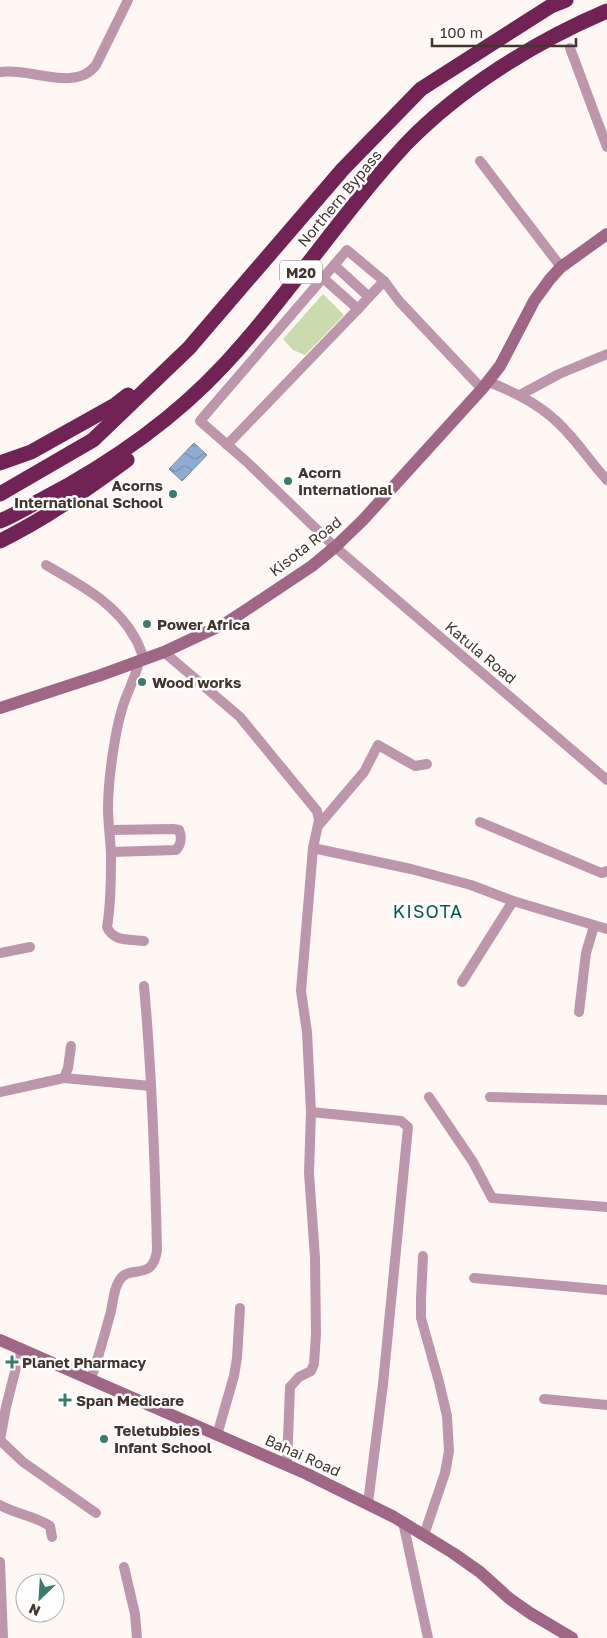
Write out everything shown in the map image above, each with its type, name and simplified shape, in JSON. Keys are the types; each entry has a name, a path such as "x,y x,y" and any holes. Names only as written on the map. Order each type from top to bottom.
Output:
{"highway":[{"name":"Northern Bypass","path":"0,494 93,440 189,348 343,168 421,89 551,6 566,0"},
{"name":"Northern Bypass","path":"0,521 66,487 103,464 182,404 229,359 270,312 360,197 407,144 436,116 502,67 565,31 607,11"},
{"path":"0,463 31,452 115,405 189,348"},
{"path":"0,541 20,531 88,489 144,447 182,404"}],"street":[{"path":"0,72 22,71 63,79 87,74 96,65 128,0"},
{"path":"570,48 607,147"},
{"path":"480,161 561,267"},
{"name":"Kisota Road","path":"0,708 164,652 192,640 232,619 312,566 363,520 486,386 510,350 534,301 550,279 561,267 607,234"},
{"path":"358,309 323,278 347,250 384,280 399,301 486,386 520,395 550,416 567,431 607,480"},
{"path":"334,265 369,297"},
{"name":"Katula Road","path":"323,278 200,421 335,547 607,780"},
{"path":"227,445 384,280"},
{"path":"520,395 559,374 607,354"},
{"path":"46,566 87,589 105,603 125,623 135,638 141,660 125,701 114,753 108,809 111,852 107,927 113,936 118,938 144,941"},
{"path":"164,652 240,717 317,811 319,820 313,848 302,991 307,1032 311,1112 309,1159 315,1258 315,1349 314,1364 311,1371 299,1377 290,1387 287,1465"},
{"path":"318,826 364,772 378,745 415,766 428,764"},
{"path":"480,822 602,873 607,871"},
{"path":"110,830 173,829 179,830 180,833 180,844 176,850 111,852"},
{"path":"313,848 411,869 471,885 513,901 607,930"},
{"path":"462,982 513,901"},
{"path":"579,1012 586,953 594,926"},
{"path":"0,953 30,947"},
{"path":"91,1379 117,1283 124,1275 149,1269 154,1264 158,1250 149,1042 144,986"},
{"path":"64,1078 68,1068 71,1046"},
{"path":"0,1092 64,1078 151,1086"},
{"path":"429,1097 472,1162 492,1198 607,1207"},
{"path":"490,1097 607,1100"},
{"path":"311,1112 401,1121 408,1126 383,1384 368,1503"},
{"path":"423,1256 421,1318 447,1416 449,1451 445,1473 424,1535"},
{"path":"474,1278 607,1290"},
{"path":"217,1436 234,1376 240,1308"},
{"name":"Bahai Road","path":"0,1340 287,1465 368,1503 403,1522 480,1572 510,1599 572,1638"},
{"path":"21,1348 0,1440 23,1462 96,1513"},
{"path":"544,1400 607,1405"},
{"path":"0,1505 44,1522 50,1526 52,1538"},
{"path":"403,1522 428,1638"},
{"path":"0,1562 3,1638"},
{"path":"124,1567 135,1614 137,1638"}],"green space":[{"path":"323,294 344,315 305,355 293,350 283,339"}],"water":[{"path":"194,443 207,455 182,481 169,469"}],"place":[{"name":"Acorn International","path":"288,481"},
{"name":"Acorns International School","path":"173,494"},
{"name":"Power Africa","path":"147,624"},
{"name":"Wood works","path":"142,682"},
{"name":"Planet Pharmacy","path":"12,1362"},
{"name":"Span Medicare","path":"65,1400"},
{"name":"Teletubbies Infant School","path":"104,1439"}],"district":[{"name":"KISOTA","path":"428,911"}]}
